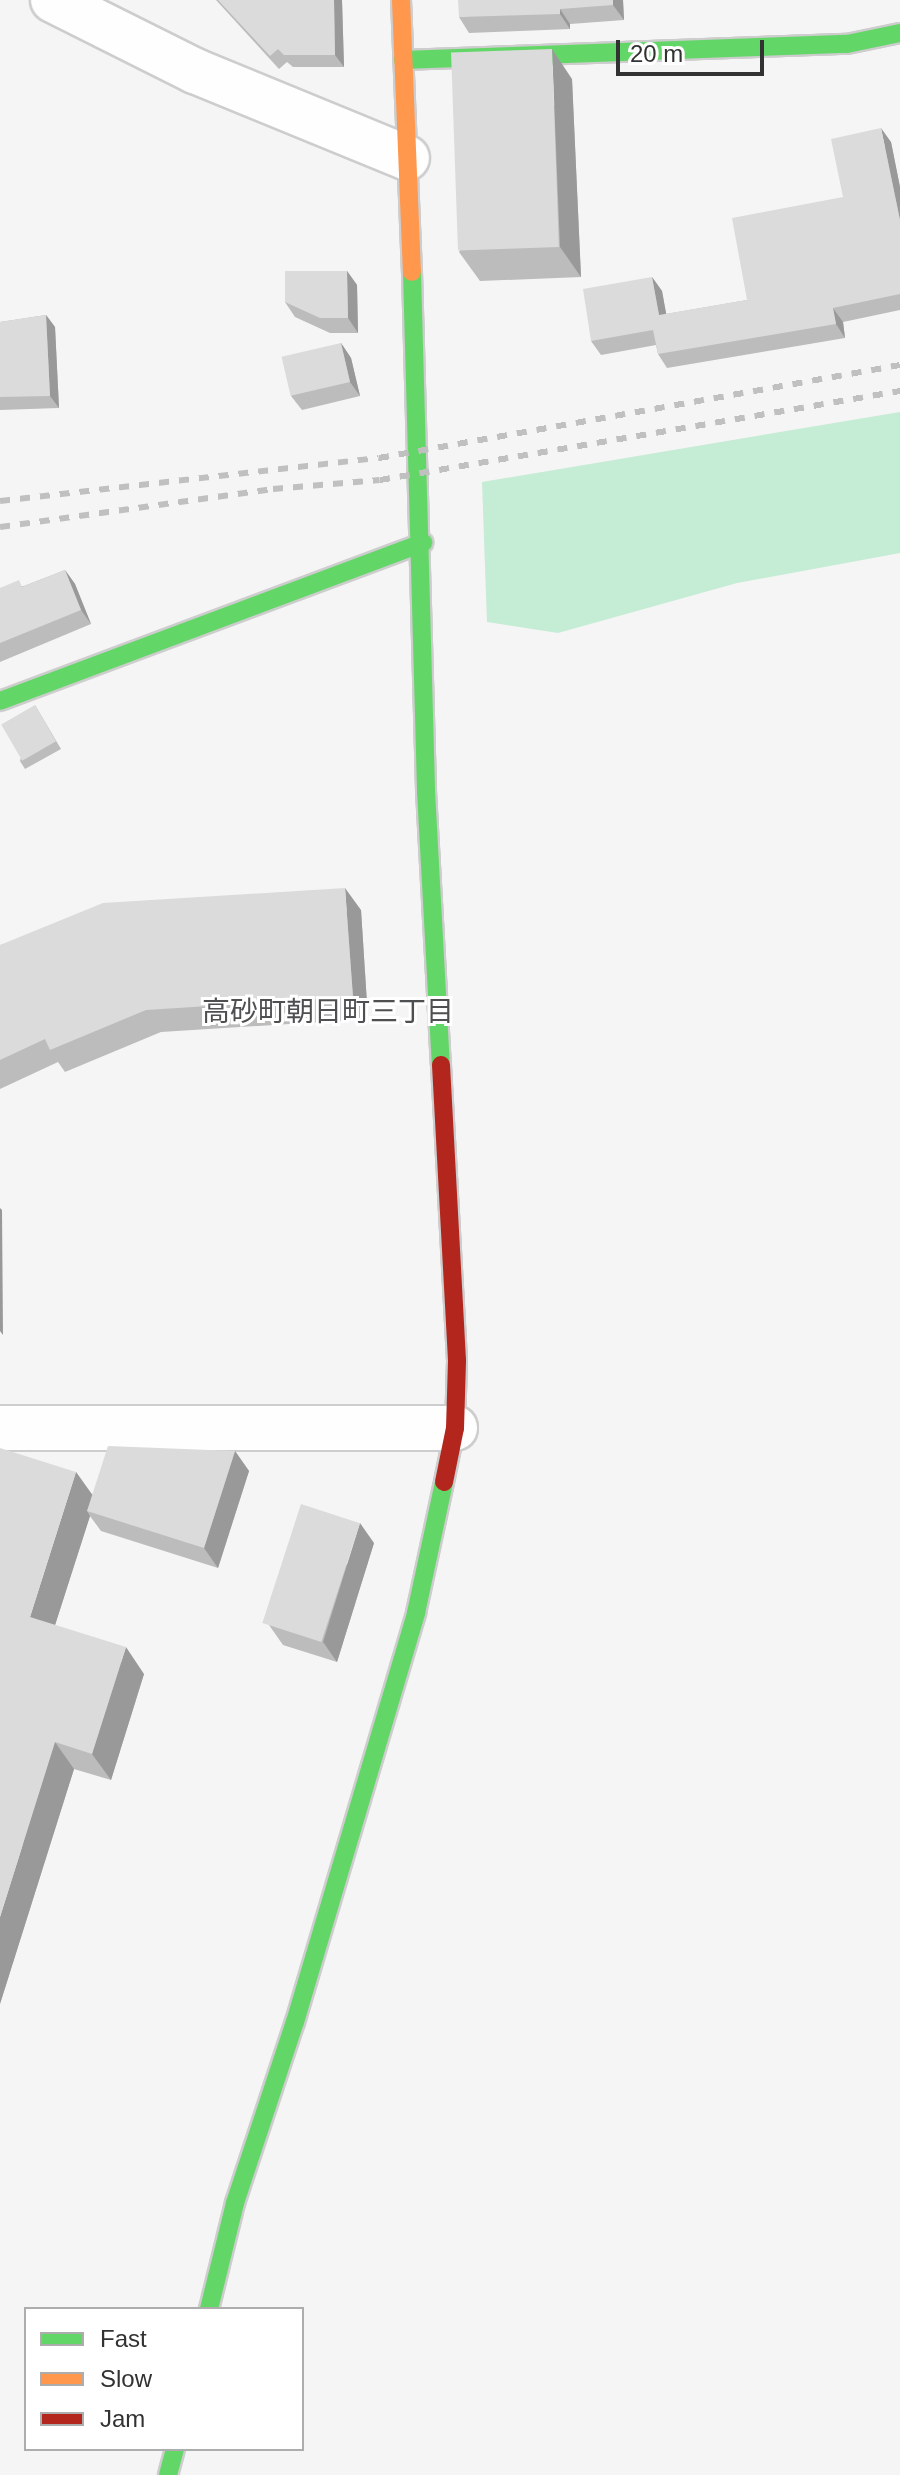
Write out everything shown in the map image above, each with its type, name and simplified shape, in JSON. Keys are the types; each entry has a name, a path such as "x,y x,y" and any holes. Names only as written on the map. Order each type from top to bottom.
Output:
{"street":[{"path":"53,0 195,71 407,158"},
{"path":"209,2307 235,2203 300,2007 416,1613 455,1428 457,1361 426,791 423,543 401,0"},
{"path":"403,60 847,44 900,33"},
{"path":"0,701 423,543"},
{"path":"0,1428 455,1428"},
{"path":"168,2475 174,2451"}],"green space":[{"path":"900,412 900,553 737,583 558,633 487,622 482,482"}],"building":[{"path":"218,0 334,0 335,55 284,55 278,49 270,56"},
{"path":"458,0 613,0 613,5 560,9 560,14 459,17"},
{"path":"552,49 559,247 458,250 451,53"},
{"path":"881,128 900,220 900,294 833,308 836,324 658,354 653,330 591,341 583,289 652,277 659,315 747,300 732,218 843,197 831,139"},
{"path":"285,271 347,271 348,318 320,318 285,302"},
{"path":"46,315 50,396 0,397 0,322"},
{"path":"341,343 350,382 291,396 282,357"},
{"path":"65,570 81,610 0,643 0,588 19,580 22,587"},
{"path":"35,705 56,741 22,761 1,724"},
{"path":"345,888 353,997 146,1010 50,1050 45,1039 0,1060 0,945 103,903"},
{"path":"108,1446 235,1451 204,1548 87,1511"},
{"path":"0,1448 76,1472 30,1617 126,1647 92,1754 55,1742 0,1917"},
{"path":"301,1504 360,1523 321,1642 262,1623"}],"railway":[{"path":"0,501 379,458 900,365"},
{"path":"0,527 273,489 380,480 900,391"}],"traffic: fast":[{"path":"403,60 847,44 900,33"},
{"path":"412,272 426,791 441,1065"},
{"path":"0,701 423,543"},
{"path":"209,2307 235,2203 295,2022 416,1613 444,1482"},
{"path":"168,2475 174,2451"}],"traffic: slow":[{"path":"401,0 412,272"}],"traffic: jam":[{"path":"441,1065 457,1361 455,1428 444,1482"}],"district":[{"name":"高砂町朝日町三丁目","path":"328,1012"}]}
